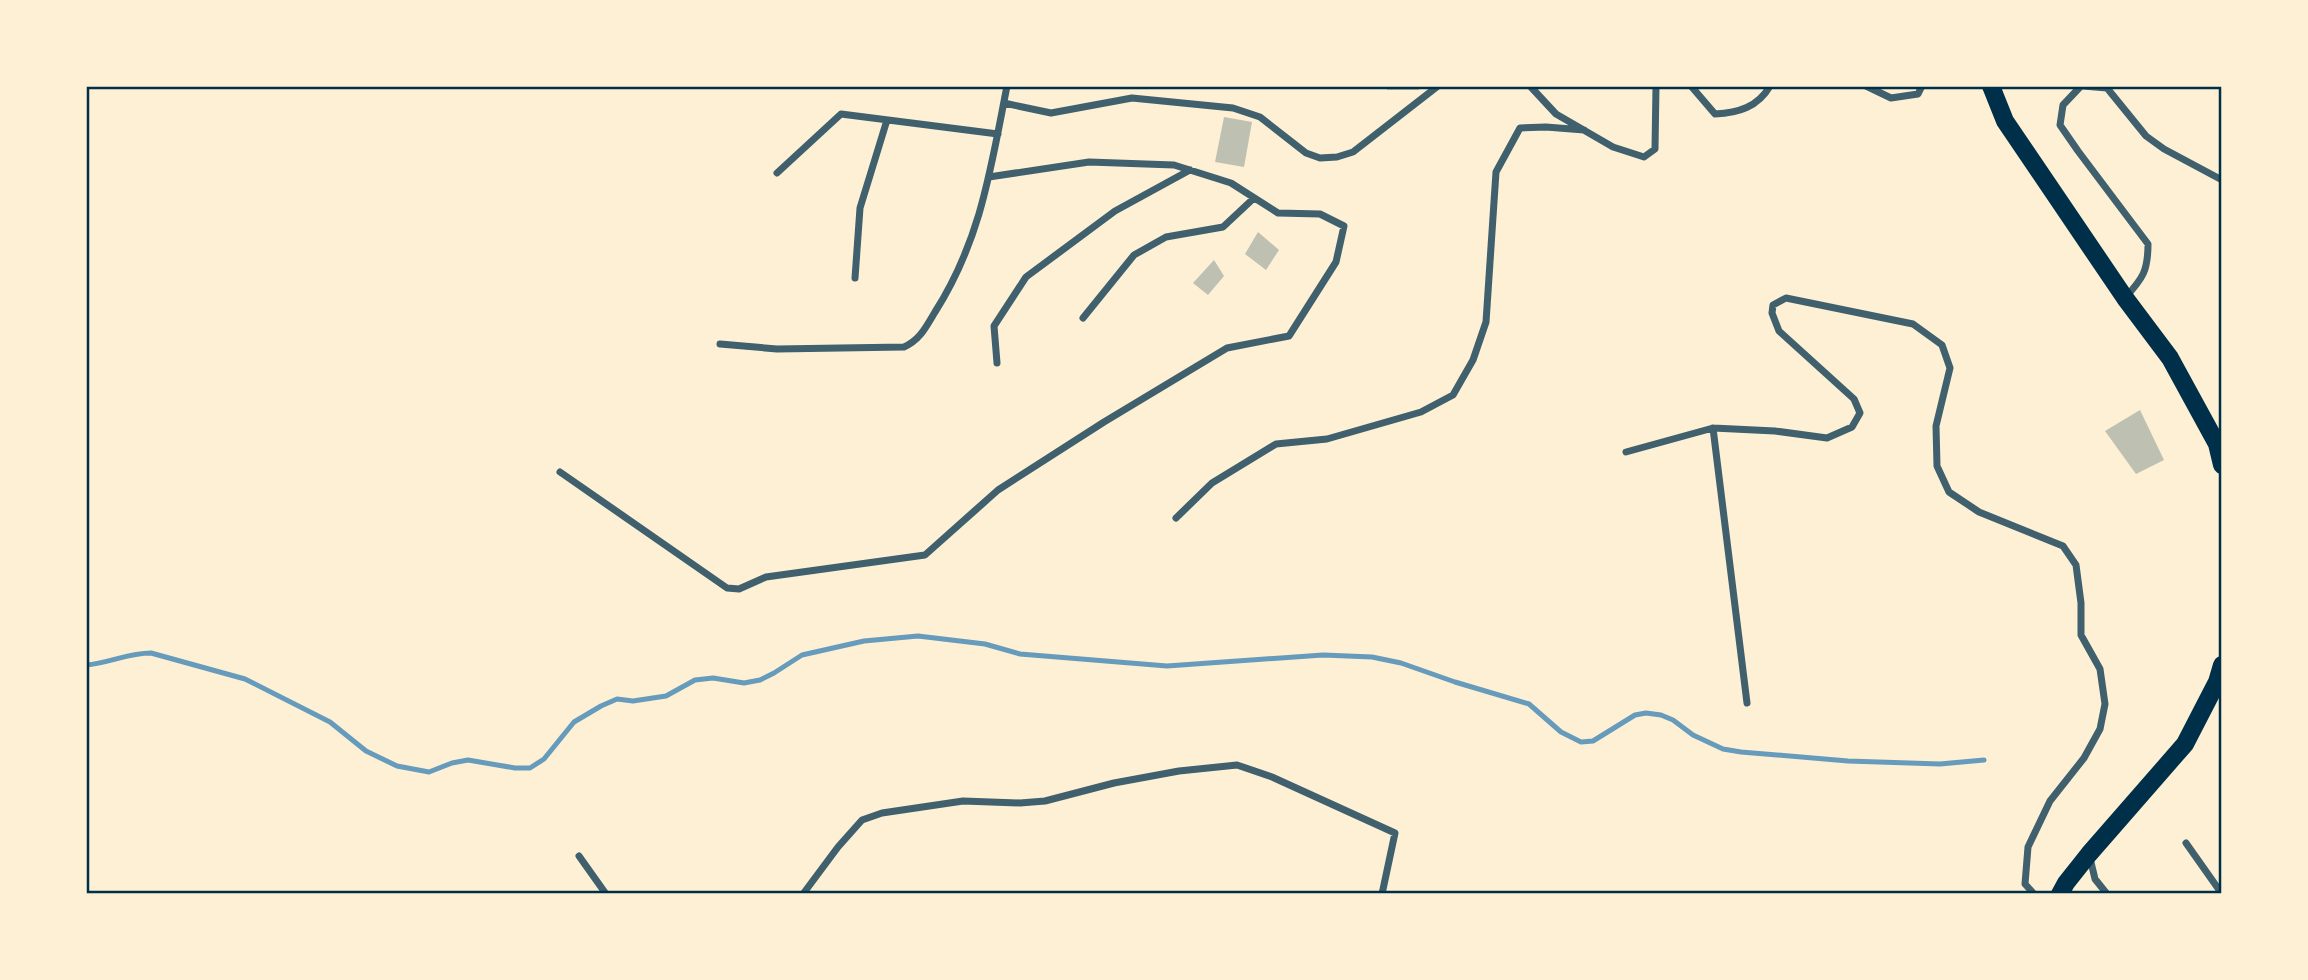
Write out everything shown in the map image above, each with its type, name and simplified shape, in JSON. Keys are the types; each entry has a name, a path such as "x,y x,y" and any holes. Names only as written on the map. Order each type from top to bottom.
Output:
{"main road":[{"path":"1991,86 2005,121 2125,298 2170,358 2217,444 2222,465"},
{"path":"2060,894 2089,854 2185,744 2217,682 2222,665"}],"street":[{"path":"720,344 777,349 904,347 916,342 941,302 970,244 989,177 1007,86"},
{"path":"1004,103 1051,113 1132,98 1233,107 1260,117 1306,153 1320,158 1353,152 1437,86"},
{"path":"1530,86 1556,114 1613,147 1644,157 1655,149 1656,86"},
{"path":"1691,86 1715,114 1737,113 1763,98 1770,86"},
{"path":"1866,86 1891,98 1918,94 1922,86"},
{"path":"2125,298 2142,279 2148,262 2148,244 2060,125 2063,105 2082,86 2107,89 2146,136 2164,149 2222,180"},
{"path":"777,173 841,114 998,134"},
{"path":"855,278 860,208 887,120"},
{"path":"1176,518 1212,483 1276,444 1327,439 1421,412 1453,395 1473,360 1486,322 1496,173 1520,128 1584,130"},
{"path":"560,472 727,587 739,589 766,577 925,555 998,490 1182,375 1227,348 1289,336 1336,262 1344,226 1320,214 1278,213 1231,183 1174,165 1089,162 989,177"},
{"path":"997,363 994,326 1026,276 1115,211 1190,170"},
{"path":"1083,318 1134,255 1166,237 1223,226 1254,198"},
{"path":"1626,452 1713,428 1775,431 1827,438 1853,427 1860,413 1854,399 1779,331 1772,313 1773,305 1786,298 1913,324 1942,345 1950,368 1936,426 1937,466 1949,492 1979,512 2063,546 2076,565 2081,604 2081,635 2100,669 2105,704 2100,729 2084,758 2050,801 2028,847 2025,884 2034,894"},
{"path":"1713,428 1747,703"},
{"path":"803,894 862,820 881,813 963,801 1020,803 1045,800 1179,771 1237,765 1272,777 1395,833 1382,894"},
{"path":"2186,843 2222,894"},
{"path":"2089,854 2095,878 2107,894"},
{"path":"579,856 606,894"}],"building":[{"path":"1387,86 1419,86 1419,90 1387,90"},
{"path":"1224,117 1252,122 1244,167 1215,162"},
{"path":"1258,232 1279,250 1266,270 1245,254"},
{"path":"1214,260 1224,276 1208,295 1193,283"},
{"path":"2140,410 2164,460 2136,474 2105,431"}],"waterway":[{"path":"86,665 151,653 245,679 330,722 366,751 397,766 429,772 468,760 530,768 544,759 574,722 617,699 633,701 666,696 695,680 713,678 744,683 760,680 802,655 864,641 918,636 985,644 1020,654 1167,666 1323,655 1372,657 1401,663 1529,704 1561,732 1581,742 1593,741 1635,715 1646,713 1673,720 1693,735 1723,749 1741,752 1848,761 1940,764 1984,760"}]}
